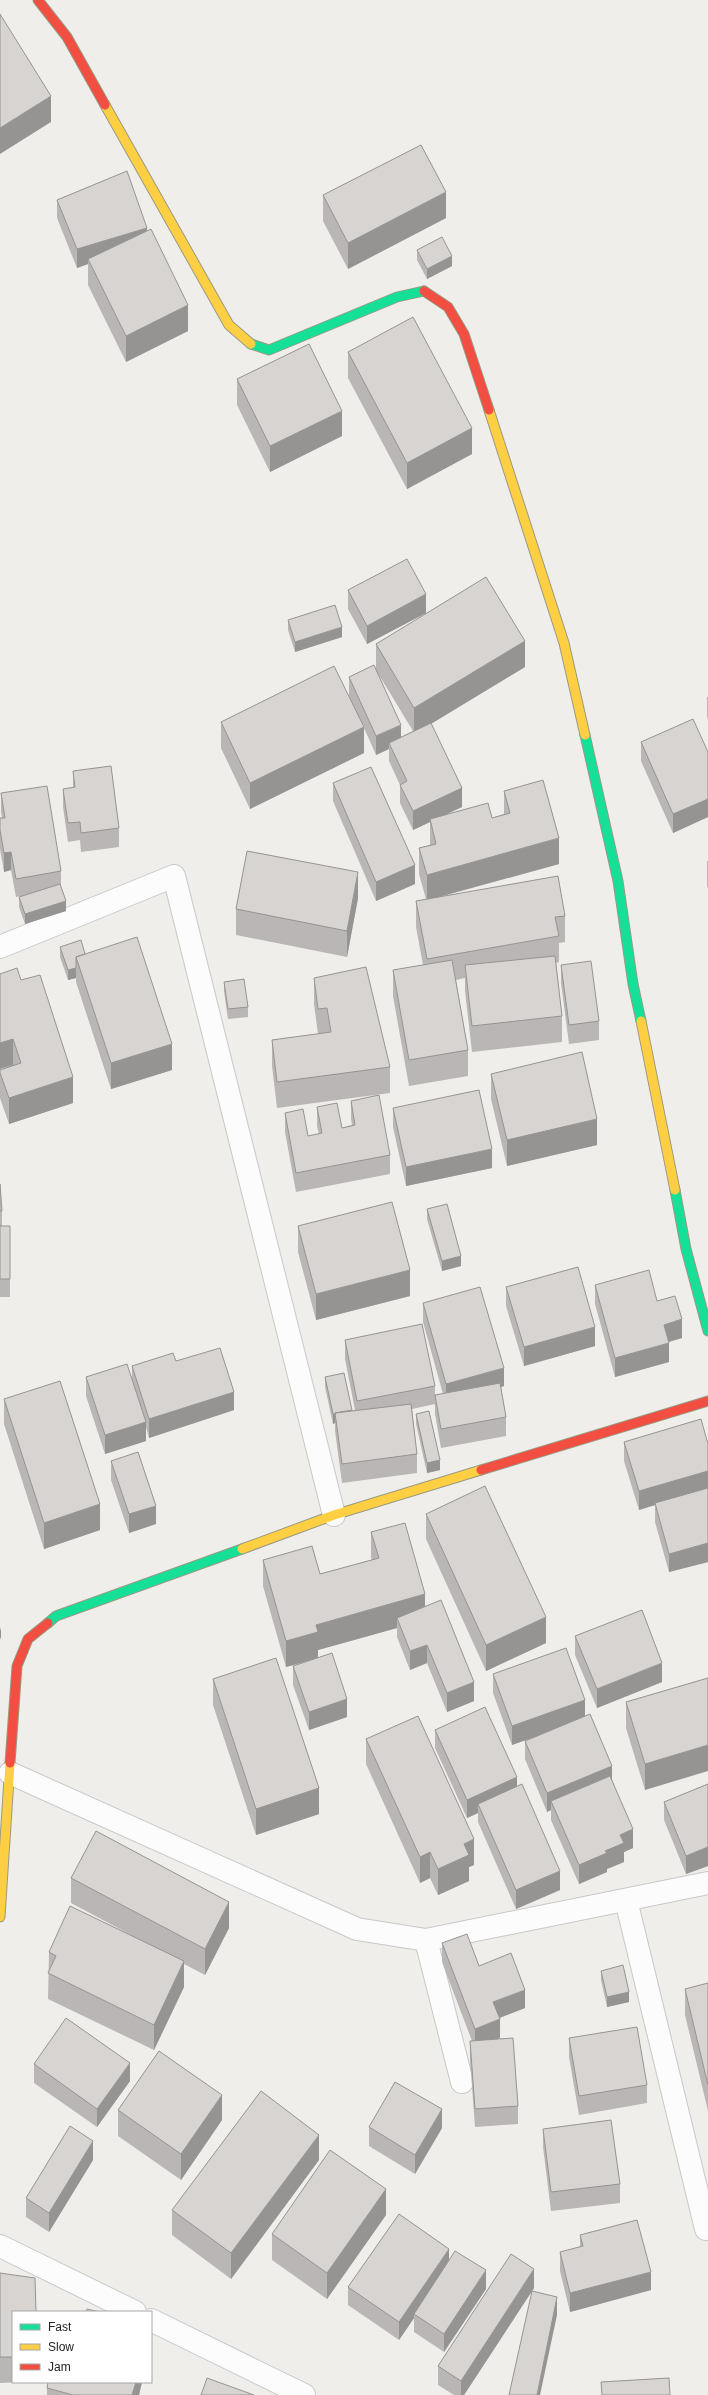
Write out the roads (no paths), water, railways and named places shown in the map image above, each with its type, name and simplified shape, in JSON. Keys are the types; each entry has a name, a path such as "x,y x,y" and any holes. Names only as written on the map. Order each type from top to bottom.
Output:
{"street":[{"path":"38,0 67,37 229,325 249,343 269,350 397,297 424,291 448,307 464,334 564,643 618,881 633,984 662,1116 686,1249 708,1331"},
{"path":"0,947 174,876 334,1515"},
{"path":"0,1917 17,1666 28,1639 56,1616 334,1515 708,1401"},
{"path":"10,1774 357,1929 426,1940 708,1883"},
{"path":"626,1900 706,2229"},
{"path":"426,1940 462,2082"},
{"path":"0,2246 133,2311"},
{"path":"152,2320 304,2395"}]}
